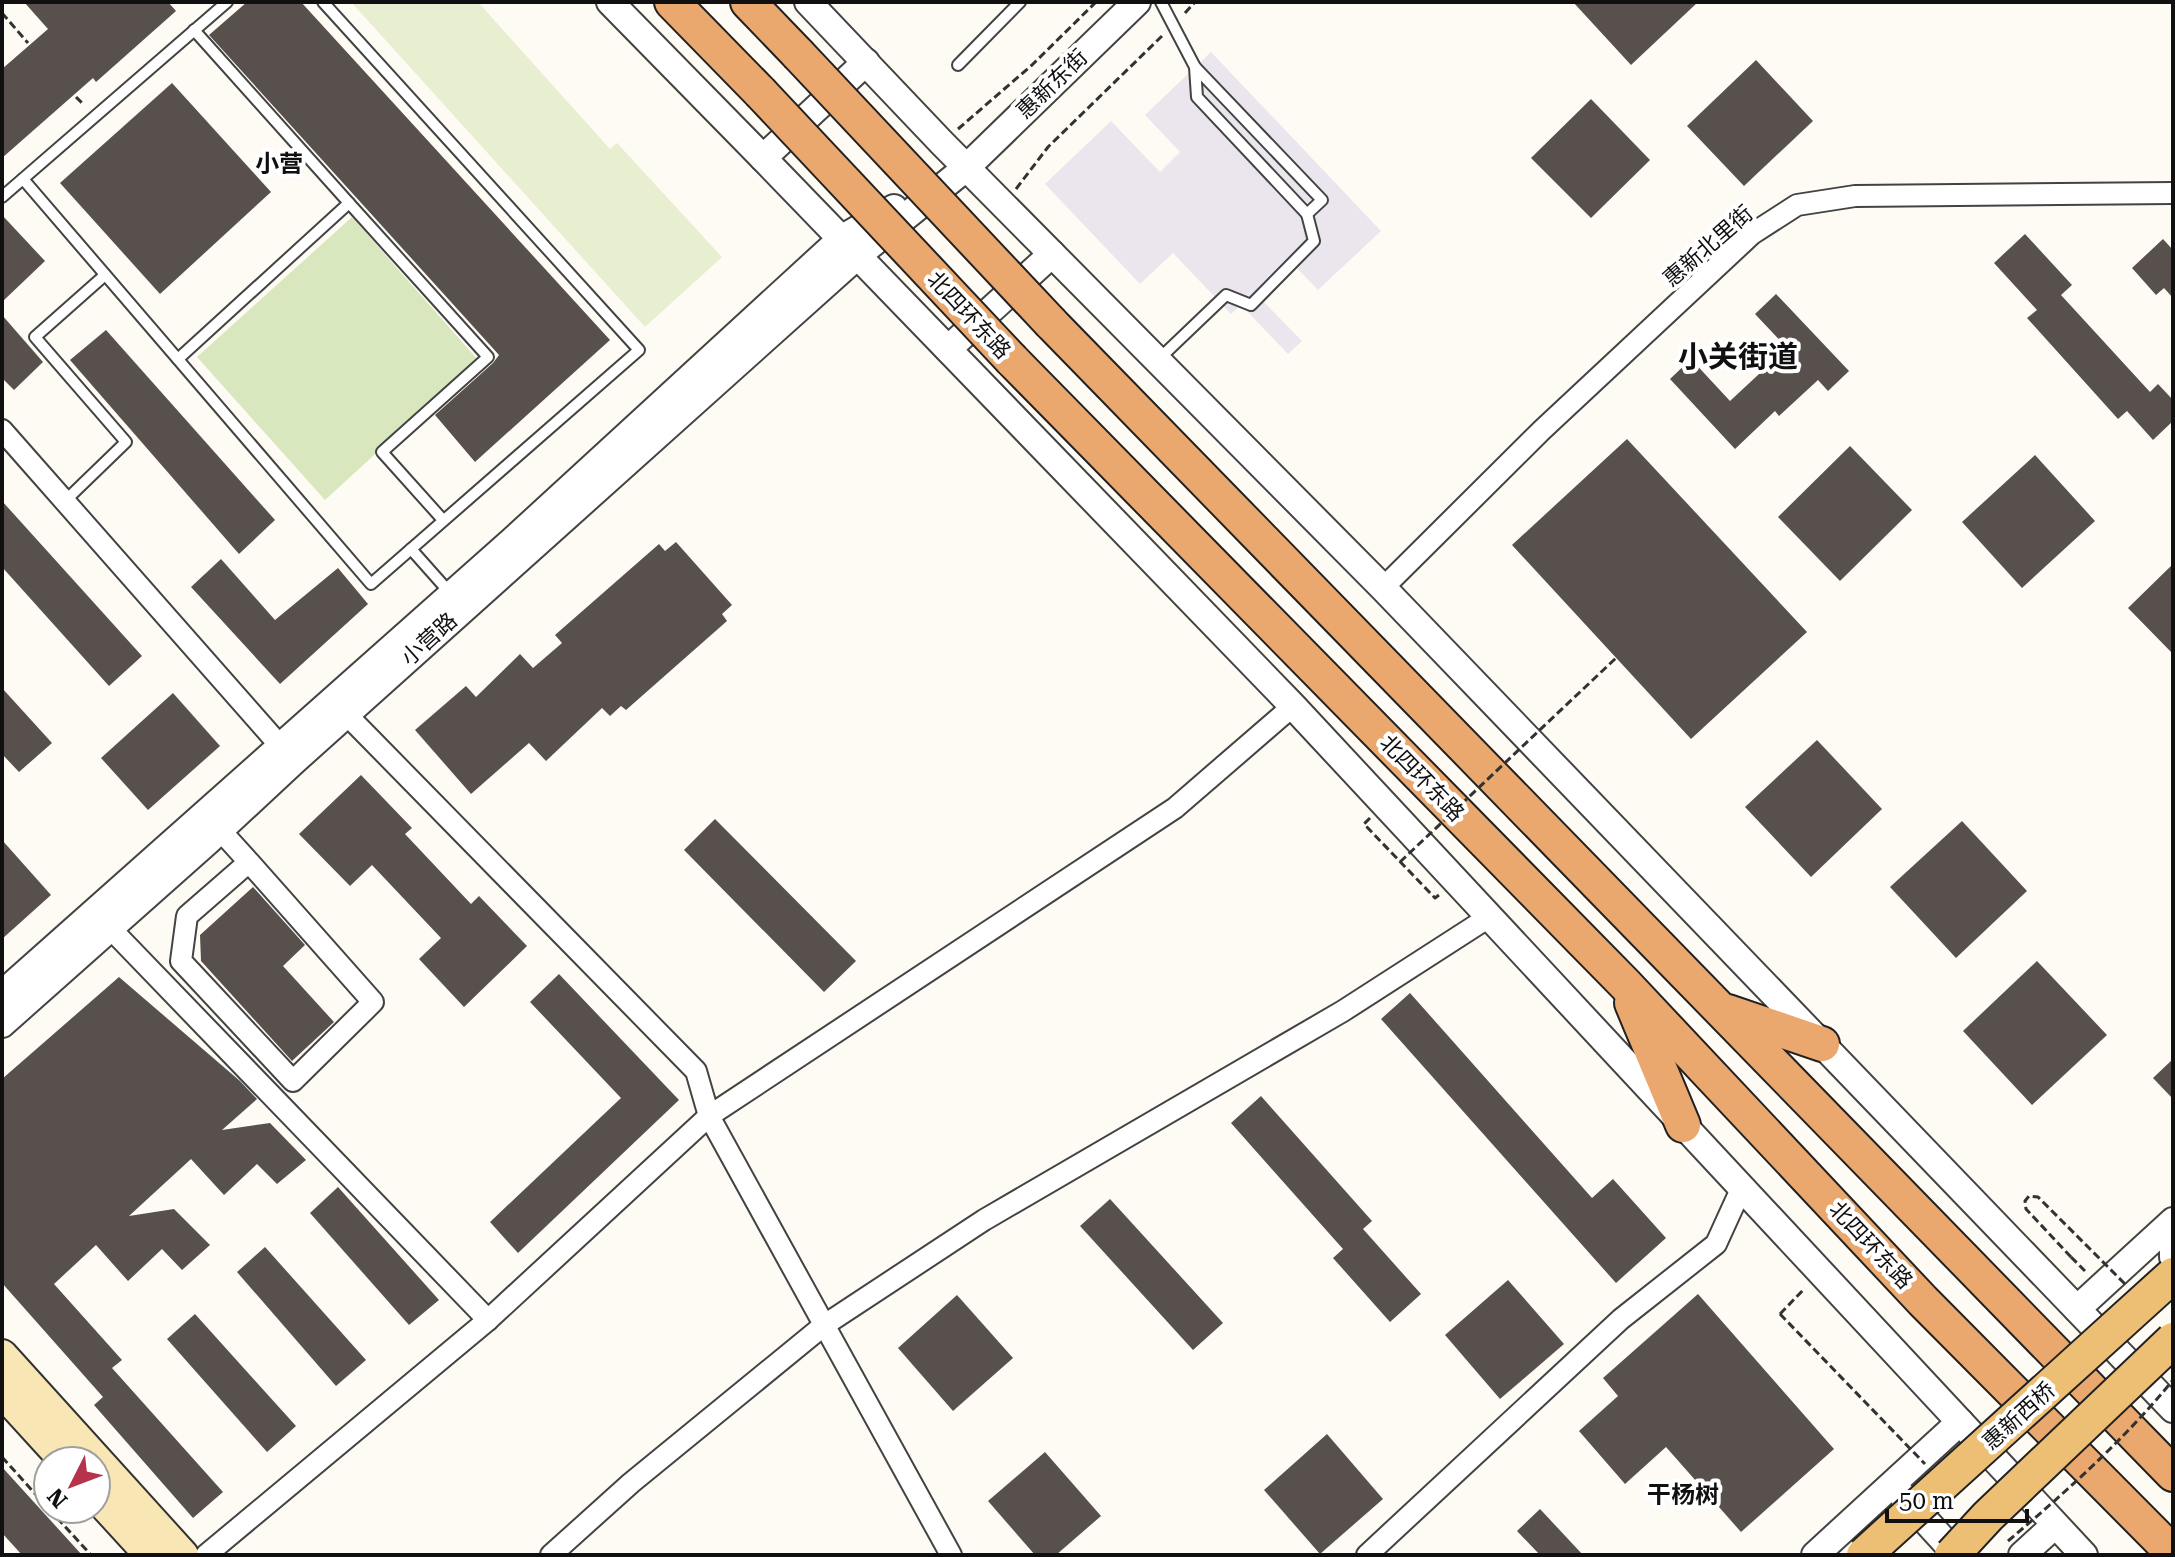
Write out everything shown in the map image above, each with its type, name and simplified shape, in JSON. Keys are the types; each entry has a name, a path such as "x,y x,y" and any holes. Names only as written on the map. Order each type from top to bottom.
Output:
{"highway":[{"name":"北四环东路","path":"672,2 1012,360 1625,984 1923,1301 2173,1553"},
{"path":"748,2 1051,323 2173,1474"},
{"path":"1625,984 1683,1125"},
{"path":"1720,1009 1822,1044"}],"main road":[{"name":"惠新西桥","path":"1864,1555 2173,1275"},
{"path":"1955,1555 1988,1516 2173,1340"},
{"path":"2,1355 183,1555"},
{"path":"2,1392 50,1445"},
{"path":"112,1513 150,1555"}],"street":[{"name":"北四环东路","path":"610,2 1293,706 2084,1555"},
{"path":"808,2 942,143 1383,588 2077,1309 2171,1396"},
{"name":"惠新东街","path":"849,247 967,167 1137,2"},
{"path":"763,158 866,62"},
{"name":"惠新北里街","path":"1383,588 1542,430 1752,234 1797,205 1855,196 2173,193"},
{"name":"小营路","path":"2,1024 220,830 287,754 315,715 849,247"},
{"name":"小营路","path":"2,994 287,754 346,714 849,247"},
{"path":"948,349 1052,254"},
{"path":"2,430 287,754"},
{"path":"206,1555 488,1320 709,1116 1175,808 1293,706"},
{"path":"315,715 346,714 696,1071 709,1116 951,1555"},
{"path":"220,830 249,862 373,1002 293,1081 181,961 187,916 249,862"},
{"path":"551,1555 631,1483 823,1326 984,1220 1343,1011 1489,917"},
{"path":"110,928 488,1320"},
{"path":"1367,1555 1621,1319 1716,1244 1742,1187"},
{"path":"2077,1309 2173,1221"},
{"path":"2173,1232 2173,1257"},
{"path":"1815,1555 1960,1422"},
{"path":"1892,1484 1955,1555"},
{"path":"2015,1548 2055,1525"}],"lane":[{"path":"2,197 227,2"},
{"path":"23,179 371,584 639,350 323,2"},
{"path":"958,65 1020,2"},
{"path":"1161,2 1195,67 1322,200 1307,214"},
{"path":"194,30 488,357 382,452 443,520"},
{"path":"1157,360 1226,295 1251,305 1314,241 1307,214 1197,97 1195,67"},
{"path":"178,359 349,203"},
{"path":"65,501 126,442 35,337 105,275"},
{"path":"411,549 451,594"}],"path":[{"path":"942,143 1032,65 1096,2"},
{"path":"1004,204 1048,147 1195,2"},
{"path":"2,13 28,43"},
{"path":"1400,862 1616,658"},
{"path":"1364,824 1435,898"},
{"path":"2071,1257 2026,1209 2025,1201 2029,1196 2038,1197 2130,1289"},
{"path":"1821,1272 1780,1314 1930,1469"},
{"path":"2015,1548 2141,1418 2171,1396"},
{"path":"2,1457 32,1490"},
{"path":"64,1525 91,1555"}],"shaded area":[{"path":"1211,52 1381,231 1318,290 1294,265 1260,298 1302,341 1288,354 1241,305 1231,314 1173,253 1140,284 1045,184 1111,121 1160,172 1180,152 1145,115"}],"green space":[{"path":"351,2 478,2 610,149 617,143 722,257 645,327"},
{"path":"352,217 478,360 325,500 197,357"}],"building":[{"path":"24,2 168,2 176,11 96,82 93,78 2,158 2,69 48,29"},
{"path":"247,2 301,2 610,340 475,462 435,415 499,355 209,35"},
{"path":"1573,2 1698,2 1631,65"},
{"path":"1756,60 1813,121 1744,186 1687,126"},
{"path":"172,83 271,192 160,294 60,183"},
{"path":"1591,99 1650,160 1591,218 1531,158"},
{"path":"2,215 45,261 2,302"},
{"path":"2025,234 2072,285 2061,295 2150,392 2158,384 2173,400 2173,421 2153,440 2127,411 2118,419 2027,318 2037,310 1994,263"},
{"path":"2163,239 2173,250 2173,298 2164,288 2156,295 2132,268"},
{"path":"1776,294 1849,371 1828,391 1818,380 1779,416 1775,411 1735,449 1670,379 1691,359 1730,401 1787,348 1755,314"},
{"path":"2,315 43,362 14,390 2,378"},
{"path":"106,330 275,520 239,554 70,360"},
{"path":"1627,439 1807,632 1691,739 1512,545"},
{"path":"1850,446 1912,510 1840,581 1778,517"},
{"path":"2035,455 2095,521 2022,588 1962,522"},
{"path":"2,501 142,656 109,686 2,567"},
{"path":"676,542 732,605 722,614 727,621 626,710 621,706 610,716 602,708 546,761 529,743 471,794 415,730 466,686 476,697 520,654 533,668 562,643 555,635 659,544 665,551"},
{"path":"221,559 275,620 338,568 368,604 280,684 191,587"},
{"path":"2173,564 2173,654 2128,608"},
{"path":"2,688 52,743 19,772 2,754"},
{"path":"173,693 220,746 148,810 101,758"},
{"path":"1817,740 1882,809 1811,877 1745,807"},
{"path":"361,775 412,828 405,834 471,904 479,896 527,946 464,1007 419,959 441,938 372,865 350,886 299,834"},
{"path":"715,819 856,961 824,992 684,850"},
{"path":"1962,821 2027,891 1956,958 1890,887"},
{"path":"2,840 51,895 2,939"},
{"path":"253,887 305,945 283,966 334,1022 292,1061 201,961 200,935"},
{"path":"2037,961 2107,1035 2032,1105 1963,1031"},
{"path":"559,974 679,1100 518,1253 490,1222 621,1098 530,1002"},
{"path":"119,977 257,1099 222,1130 270,1123 306,1160 277,1184 257,1164 224,1195 191,1159 129,1216 174,1209 210,1245 182,1270 162,1249 128,1281 96,1245 54,1284 122,1360 112,1368 223,1492 193,1518 94,1405 103,1397 2,1283 2,1079"},
{"path":"1410,993 1592,1198 1613,1179 1666,1238 1616,1283 1381,1019"},
{"path":"2173,1059 2173,1099 2153,1078"},
{"path":"1261,1096 1372,1221 1363,1229 1421,1294 1390,1322 1333,1258 1343,1249 1231,1123"},
{"path":"338,1187 439,1300 409,1325 310,1213"},
{"path":"1110,1199 1223,1323 1193,1350 1080,1226"},
{"path":"265,1247 366,1360 336,1386 237,1272"},
{"path":"1508,1280 1564,1344 1500,1399 1445,1335"},
{"path":"1698,1294 1834,1449 1741,1532 1666,1447 1625,1484 1579,1431 1618,1396 1603,1378"},
{"path":"957,1295 1013,1358 953,1411 898,1348"},
{"path":"195,1314 296,1426 267,1452 167,1339"},
{"path":"1327,1434 1383,1499 1320,1554 1264,1490"},
{"path":"1045,1452 1101,1516 1056,1555 1035,1555 988,1501"},
{"path":"2,1467 32,1500 32,1525 55,1525 82,1555 22,1555 2,1533"},
{"path":"1540,1509 1583,1555 1540,1555 1517,1531"}],"district":[{"name":"小营","path":"279,164"},
{"name":"小关街道","path":"1738,356"},
{"name":"干杨树","path":"1683,1495"}]}
